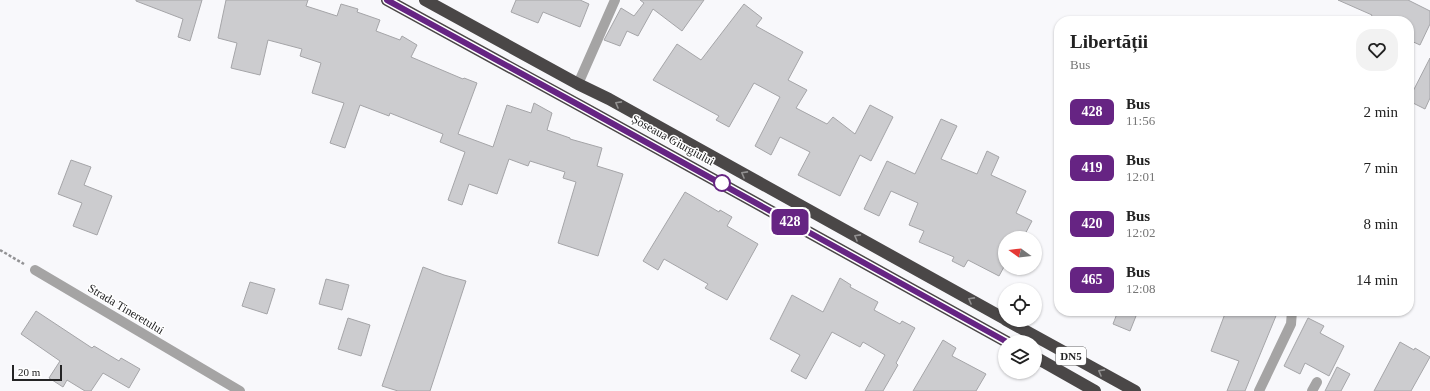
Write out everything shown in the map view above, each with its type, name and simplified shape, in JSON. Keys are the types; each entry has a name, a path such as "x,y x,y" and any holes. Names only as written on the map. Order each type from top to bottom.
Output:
{"highway":[{"name":"Șoseaua Giurgiului","path":"387,0 998,337"},
{"name":"Șoseaua Giurgiului","path":"425,0 578,84 616,103 998,316"},
{"name":"Șoseaua Giurgiului","path":"1019,327 1135,391"},
{"name":"DN5","path":"1042,362 1095,391"}],"street":[{"path":"578,84 615,0"},
{"name":"Strada Tineretului","path":"35,270 240,391"},
{"path":"1259,391 1290,324 1291,316"}],"path":[{"path":"0,250 35,270"}],"building":[{"path":"136,0 202,0 190,41 178,37 183,19"},
{"path":"226,0 308,0 306,6 337,16 341,4 358,9 357,12 380,20 376,31 400,40 402,36 417,45 411,57 463,79 464,78 477,83 458,134 493,147 507,105 531,113 534,103 552,113 547,130 570,139 602,148 597,166 623,174 598,256 558,243 576,182 563,178 565,172 530,161 528,166 509,159 497,194 469,184 462,205 448,200 465,152 440,142 443,134 390,113 389,116 360,105 345,148 330,143 344,103 312,93 321,63 300,56 302,49 268,40 260,75 231,68 237,43 218,38"},
{"path":"516,0 580,0 589,4 580,27 543,12 538,23 511,12"},
{"path":"640,0 704,0 682,31 653,9 638,36 627,31 620,46 604,40 621,8 634,16 644,3"},
{"path":"1338,0 1408,0 1430,11 1430,24 1420,45 1414,42 1414,16 1372,15"},
{"path":"744,4 762,18 756,26 803,52 788,80 807,90 796,108 827,124 833,117 855,134 870,105 893,117 871,161 860,155 840,196 798,175 810,152 780,137 771,155 755,146 780,97 754,83 729,127 716,120 719,116 653,80 677,44 701,60"},
{"path":"1430,58 1430,98 1425,109 1414,104 1414,89"},
{"path":"941,119 957,126 941,159 977,174 987,151 999,157 991,175 1026,191 1016,213 1032,221 1027,231 998,231 999,276 968,260 964,267 952,261 954,257 919,242 924,231 909,225 918,203 891,191 879,216 864,209 887,161 915,174"},
{"path":"71,160 91,167 84,185 112,196 97,235 73,226 82,203 58,194"},
{"path":"685,192 719,212 720,210 732,217 727,226 758,244 727,300 705,288 708,284 664,259 658,270 643,261"},
{"path":"423,267 466,281 430,391 398,391 382,386"},
{"path":"840,278 851,285 850,287 878,302 874,310 900,324 902,321 915,328 896,363 898,365 883,391 865,391 885,355 863,342 860,347 832,332 806,379 791,371 800,355 770,339 792,295 823,312"},
{"path":"326,279 349,285 342,310 319,304"},
{"path":"250,282 275,289 267,314 242,306"},
{"path":"36,311 92,348 94,346 119,361 121,358 140,369 129,388 103,373 91,391 85,391 67,380 63,387 49,378 60,361 21,334"},
{"path":"1116,316 1136,316 1130,331 1113,324"},
{"path":"1224,316 1276,316 1245,391 1227,391 1239,361 1211,351"},
{"path":"348,318 370,325 361,356 338,349"},
{"path":"1308,318 1324,326 1320,333 1344,346 1329,376 1305,363 1300,374 1284,366"},
{"path":"943,340 956,348 952,356 986,374 976,391 913,391"},
{"path":"1400,342 1414,350 1415,348 1430,357 1411,391 1374,391"},
{"path":"1337,367 1350,374 1341,391 1325,391"}],"bus line":[{"name":"428","path":"387,0 716,180 998,337"}]}
